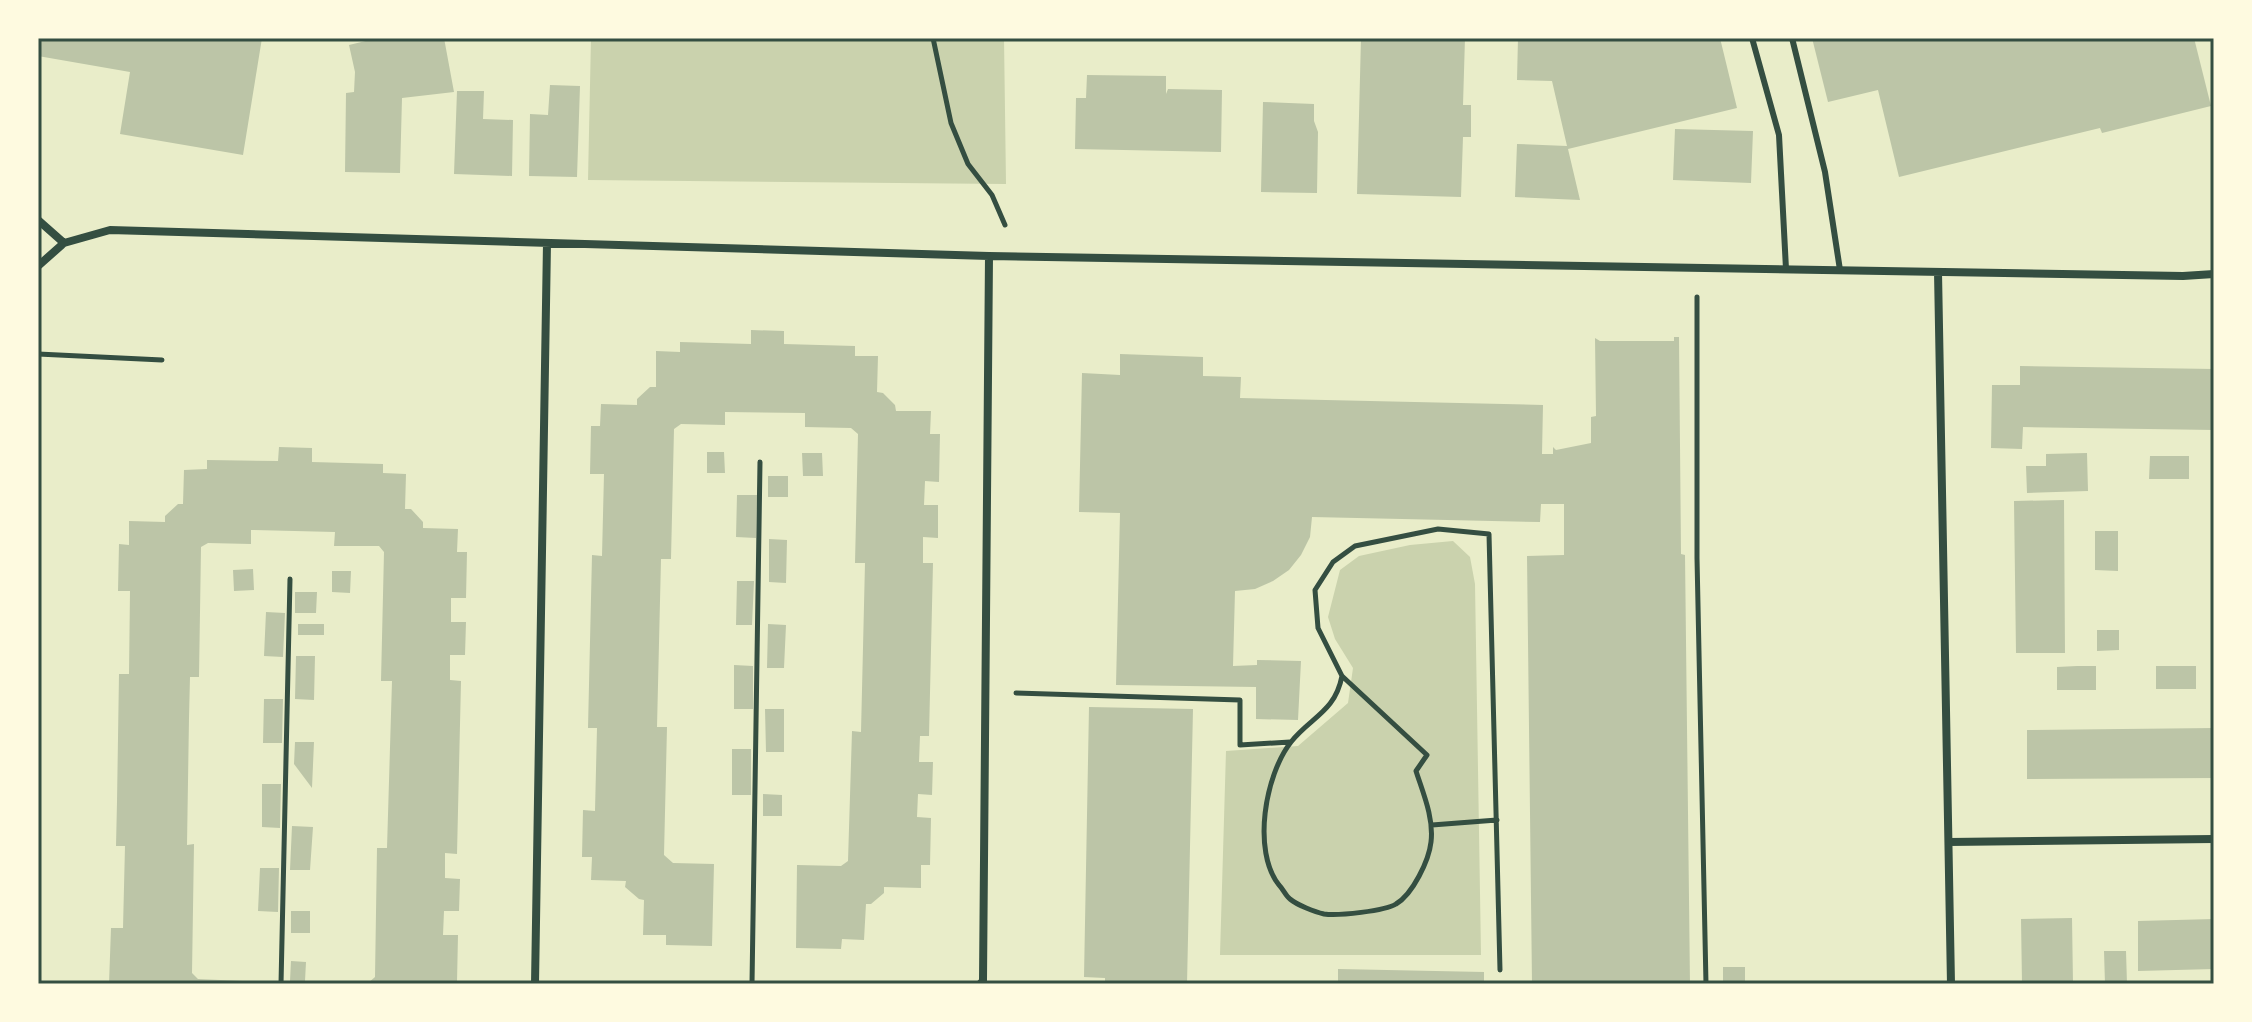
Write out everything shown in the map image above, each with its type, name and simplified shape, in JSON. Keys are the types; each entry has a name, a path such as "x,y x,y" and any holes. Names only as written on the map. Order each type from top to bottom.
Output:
{"street":[{"path":"38,220 64,243"},
{"path":"38,266 64,243 110,230 989,256 2183,276 2214,274"},
{"path":"535,984 547,243"},
{"path":"980,984 983,981 989,256"},
{"path":"1938,272 1951,984"},
{"path":"1949,842 2214,839"}],"lane":[{"path":"1752,38 1779,135 1786,269"},
{"path":"1792,38 1825,172 1840,270"}],"path":[{"path":"933,38 951,123 968,164 992,195 1019,255"},
{"path":"1697,267 1697,558 1706,984"},
{"path":"38,354 162,360"},
{"path":"752,984 760,462"},
{"path":"1342,676 1339,691 1331,704 1290,742 1270,785 1263,840 1270,874 1291,900 1325,914 1371,911 1397,904 1420,876 1431,845 1432,825 1416,771 1427,755 1342,676 1318,628 1315,590 1333,562 1355,546 1438,529 1489,534 1500,970"},
{"path":"281,984 290,579"},
{"path":"984,692 1240,700 1240,745 1290,742"},
{"path":"1432,825 1497,820"}],"green space":[{"path":"591,38 1004,38 1006,184 588,180"},
{"path":"1453,541 1470,557 1475,584 1481,955 1220,955 1226,751 1298,746 1348,703 1353,668 1335,639 1328,617 1340,570 1359,556 1410,545"}],"building":[{"path":"41,38 262,38 243,155 120,134 130,72 38,56"},
{"path":"378,38 444,38 454,92 402,98 400,173 345,172 346,93 354,92 355,72 349,45"},
{"path":"1361,38 1465,38 1463,105 1471,105 1471,137 1463,137 1461,197 1357,194"},
{"path":"1518,38 1720,38 1737,108 1568,149 1580,200 1515,197 1517,144 1567,146 1552,81 1517,80"},
{"path":"1812,38 2194,38 2211,106 2102,133 2100,128 1899,177 1878,90 1828,102"},
{"path":"1087,75 1166,76 1166,94 1168,89 1222,90 1221,152 1075,149 1076,98 1086,98"},
{"path":"550,85 580,86 577,177 529,176 530,114 548,115"},
{"path":"457,91 484,91 483,119 513,120 512,176 454,174"},
{"path":"1263,102 1314,104 1314,121 1318,132 1317,193 1261,192"},
{"path":"1675,129 1753,131 1751,183 1673,180"},
{"path":"751,330 784,331 784,344 855,346 855,356 878,356 877,392 883,393 895,405 896,411 931,411 930,434 940,434 939,482 925,481 924,505 938,505 938,538 923,537 923,563 933,563 929,736 920,736 919,762 933,762 932,795 918,794 917,817 931,818 930,865 921,865 921,888 884,887 884,893 871,904 866,904 864,940 842,939 841,949 796,948 797,865 841,866 848,861 852,731 861,732 865,563 855,563 858,434 851,428 805,427 805,413 725,412 725,425 681,424 674,429 671,559 661,559 657,727 667,727 664,855 673,863 714,864 712,946 666,945 666,935 643,935 644,900 625,887 626,881 591,880 592,857 582,857 583,810 595,811 597,728 588,728 592,555 602,556 604,474 590,474 591,426 600,426 601,404 637,405 637,399 650,387 656,387 656,351 680,352 680,342 751,344"},
{"path":"1674,337 1679,337 1681,554 1685,555 1690,984 1532,984 1527,556 1564,555 1564,504 1541,504 1540,522 1312,517 1310,537 1289,570 1255,589 1235,591 1233,666 1257,665 1257,660 1301,661 1298,720 1256,719 1256,687 1116,685 1120,513 1079,512 1082,373 1120,375 1120,354 1203,357 1203,376 1241,377 1240,398 1543,405 1542,454 1553,454 1553,447 1556,450 1591,443 1591,417 1596,416 1595,338 1600,341 1674,341"},
{"path":"2020,366 2214,369 2214,430 2023,427 2022,449 1991,448 1992,385 2020,385"},
{"path":"279,447 312,448 312,462 383,464 383,473 406,474 405,509 411,509 423,522 423,528 458,529 457,552 467,552 466,598 451,598 451,622 466,622 465,655 450,655 450,680 461,681 457,854 445,853 445,878 460,879 459,911 444,911 443,935 458,935 457,982 367,984 375,977 377,848 387,848 392,681 381,681 384,552 379,546 334,546 335,532 251,530 251,544 208,543 201,547 199,677 190,677 189,718 187,845 194,844 192,973 198,979 242,981 242,984 109,984 111,928 123,928 125,846 116,846 119,674 129,674 130,591 118,591 119,544 129,545 129,521 165,522 165,516 178,504 183,504 184,470 207,469 207,460 278,461"},
{"path":"707,452 724,452 725,473 707,473"},
{"path":"802,453 822,453 823,476 803,476"},
{"path":"2087,453 2088,491 2027,493 2026,466 2046,466 2046,454"},
{"path":"2150,456 2189,456 2189,479 2149,479"},
{"path":"768,476 788,476 788,497 768,497"},
{"path":"737,495 757,495 756,538 736,537"},
{"path":"2064,500 2065,653 2016,653 2014,501"},
{"path":"2095,531 2118,531 2118,571 2095,570"},
{"path":"769,539 787,540 786,583 769,582"},
{"path":"253,569 254,590 234,591 233,570"},
{"path":"332,571 351,571 350,593 332,592"},
{"path":"737,581 754,581 752,625 736,625"},
{"path":"295,592 317,592 316,613 295,613"},
{"path":"266,612 285,613 283,657 264,656"},
{"path":"298,624 324,624 324,635 298,635"},
{"path":"768,624 786,625 784,668 767,668"},
{"path":"2097,630 2119,630 2119,650 2097,651"},
{"path":"296,656 315,656 314,700 295,699"},
{"path":"734,665 753,666 753,709 734,709"},
{"path":"2096,666 2096,690 2057,690 2057,667"},
{"path":"2156,666 2196,666 2196,689 2156,689"},
{"path":"264,699 283,699 282,743 263,743"},
{"path":"1089,707 1193,709 1187,984 1105,984 1105,978 1084,977"},
{"path":"765,709 784,709 784,752 766,752"},
{"path":"2214,728 2214,778 2027,779 2027,730"},
{"path":"295,742 314,742 312,788 294,764"},
{"path":"732,749 751,749 751,795 732,795"},
{"path":"262,784 281,784 280,828 262,827"},
{"path":"763,794 782,795 782,816 763,816"},
{"path":"292,826 313,827 310,870 290,870"},
{"path":"260,868 279,868 278,912 258,911"},
{"path":"291,911 310,911 310,933 291,933"},
{"path":"2072,918 2073,984 2022,984 2021,919"},
{"path":"2214,919 2214,969 2138,971 2138,921"},
{"path":"2104,951 2126,951 2127,984 2105,984"},
{"path":"291,961 306,962 305,981 290,981"},
{"path":"1723,967 1745,967 1745,984 1723,984"},
{"path":"1338,969 1484,972 1484,984 1338,984"}]}
